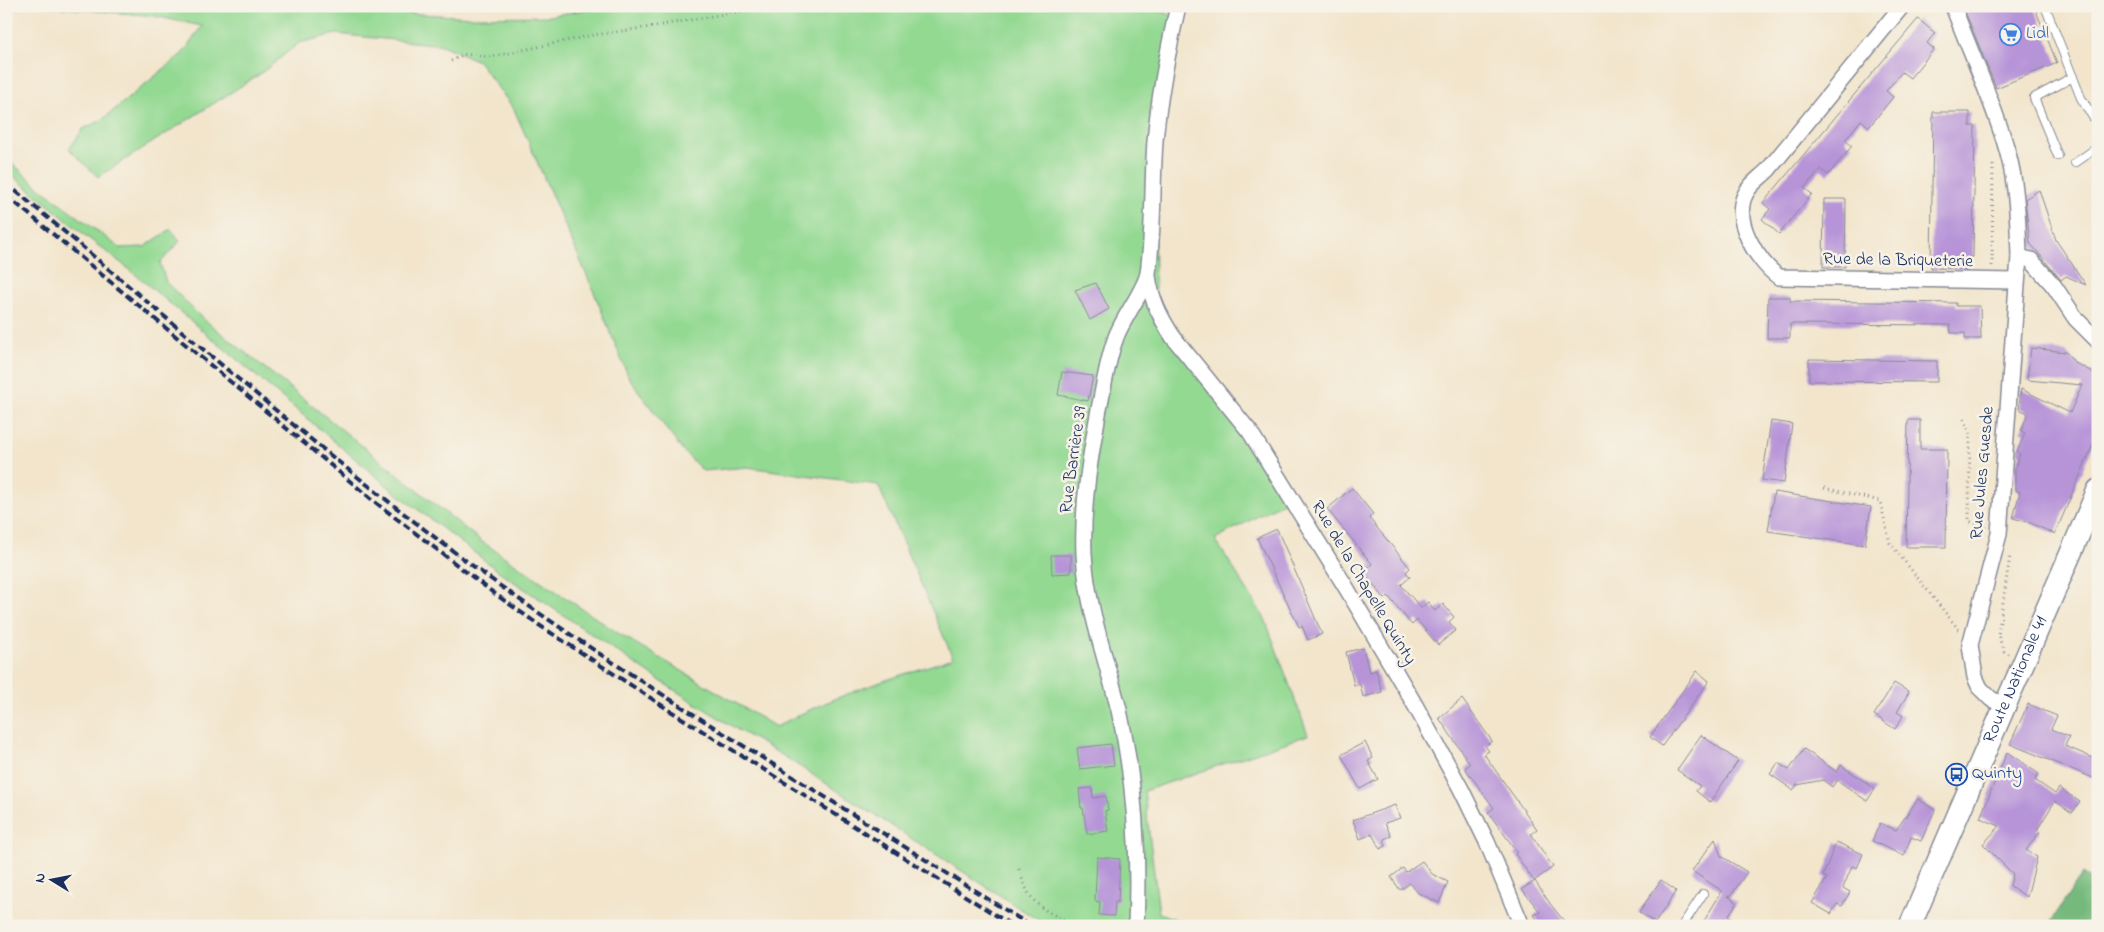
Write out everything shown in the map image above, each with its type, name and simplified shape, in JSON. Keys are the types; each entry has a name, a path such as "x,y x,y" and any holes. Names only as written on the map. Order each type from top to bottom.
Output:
{"main road":[{"name":"Route Nationale 41","path":"1910,926 2004,704 2098,490"}],"street":[{"name":"Rue Barrière 39","path":"1136,926 1137,875 1126,749 1089,596 1085,561 1084,522 1088,466 1112,351 1122,324 1148,276 1160,102 1178,6"},
{"name":"Rue de la Briqueterie","path":"1902,6 1768,170 1746,192 1742,205 1746,234 1757,254 1771,272 1779,278 2017,281"},
{"name":"Rue Jules Guesde","path":"1953,6 2007,150 2013,178 2019,257 1999,534 1970,645 1975,677 1980,688 1991,699 2004,704"},
{"path":"2019,257 2031,260 2054,286 2076,319 2098,341"},
{"name":"Rue de la Chapelle Quinty","path":"1148,276 1150,294 1173,338 1250,432 1322,548 1415,705 1461,789 1487,842 1522,926"}],"lane":[{"path":"2045,6 2081,98 2098,125"},
{"path":"2058,156 2034,98 2073,77"},
{"path":"2075,163 2098,147"},
{"path":"1682,926 1703,894"}],"path":[{"path":"451,61 464,54 491,57 593,35 771,6"},
{"path":"1992,281 1994,163"},
{"path":"1964,419 1970,433 1969,522 1999,534 2011,557 1998,635 2004,651 2023,662"},
{"path":"1824,488 1880,500 1890,543 1970,645"},
{"path":"1019,869 1024,887 1033,902 1078,926"}],"green space":[{"path":"44,6 242,6 473,17 550,16 583,10 625,6 1124,6 1149,7 1176,17 1154,175 1155,306 1290,499 1215,539 1265,619 1308,735 1144,791 1159,913 1194,926 1047,926 782,755 668,686 501,573 391,489 129,269 6,170 6,158 40,188 120,248 144,247 171,229 180,241 160,263 166,282 201,317 481,541 618,633 776,727 840,697 953,658 878,485 747,467 703,471 682,450 629,378 591,285 514,109 478,61 442,45 336,34 299,43 260,74 98,177 69,149 83,129 102,120 183,53 202,26 154,16"},
{"path":"2083,873 2098,883 2098,926 2048,926"}],"building":[{"name":"Lidl","path":"1963,6 2034,6 2057,63 1996,88"},
{"path":"1918,19 1935,33 1927,43 1934,49 1910,78 1902,72 1886,91 1893,97 1869,127 1861,120 1845,140 1852,146 1828,175 1821,169 1804,188 1812,194 1779,234 1762,219 1770,209 1763,203"},
{"path":"1933,112 1970,112 1970,126 1975,126 1973,257 1968,257 1968,269 1931,268"},
{"path":"2039,190 2056,240 2086,285 2066,276 2061,280 2030,243 2025,199"},
{"path":"1824,199 1846,199 1845,267 1823,267"},
{"path":"1096,283 1109,309 1090,320 1075,290"},
{"path":"1768,297 1790,297 1790,301 1956,303 1956,306 1980,306 1981,339 1965,339 1965,333 1951,333 1950,325 1790,324 1790,338 1767,338"},
{"path":"2031,348 2066,352 2075,363 2098,375 2098,433 2055,534 2028,522 2013,518 2020,492 2015,490 2015,467 2020,454 2017,452 2025,433 2021,431 2028,413 2019,409 2021,389 2070,413 2082,385 2027,380"},
{"path":"1809,359 1937,361 1937,382 1809,381"},
{"path":"1062,372 1093,376 1088,401 1058,395"},
{"path":"1908,420 1920,420 1920,449 1947,449 1946,547 1906,547"},
{"path":"1771,421 1792,424 1784,483 1762,480"},
{"path":"1352,488 1373,514 1369,518 1410,568 1406,572 1410,577 1401,585 1421,608 1428,602 1435,611 1443,604 1454,617 1449,622 1456,630 1438,645 1417,620 1412,625 1388,596 1385,599 1363,572 1372,564 1327,509"},
{"path":"1774,492 1871,507 1865,545 1768,531"},
{"path":"1277,529 1322,634 1308,640 1302,626 1299,627 1257,538"},
{"path":"1051,555 1071,555 1071,573 1052,574"},
{"path":"1363,648 1369,672 1376,670 1382,692 1363,697 1360,684 1354,685 1346,652"},
{"path":"1697,671 1709,681 1662,746 1650,737"},
{"path":"1894,683 1909,692 1897,712 1903,716 1895,729 1874,715"},
{"path":"1462,699 1492,741 1485,746 1489,751 1484,754 1537,829 1531,834 1553,867 1534,881 1515,854 1517,852 1488,812 1494,808 1465,768 1470,764 1439,718"},
{"path":"2028,704 2057,716 2051,729 2069,737 2065,746 2098,760 2098,780 2010,744"},
{"path":"1701,735 1738,761 1710,802 1696,791 1700,786 1677,770"},
{"path":"1365,742 1373,758 1368,761 1378,779 1360,789 1341,755"},
{"path":"1111,744 1114,765 1080,769 1077,748"},
{"path":"1804,749 1837,772 1841,765 1875,789 1867,801 1837,780 1832,787 1823,780 1797,785 1793,790 1770,774 1778,763 1789,770"},
{"path":"2007,752 2039,774 2035,780 2055,794 2059,788 2080,802 2072,813 2055,801 2037,830 2040,832 2026,850 2037,857 2027,897 2010,886 2013,874 1983,844 2000,826 1980,818"},
{"path":"1092,788 1093,798 1106,796 1108,810 1105,811 1108,831 1087,834 1079,789"},
{"path":"1918,799 1935,810 1921,841 1911,837 1904,856 1872,841 1880,823 1896,830"},
{"path":"1395,805 1400,818 1385,823 1391,836 1384,839 1386,846 1380,849 1372,834 1360,839 1353,820"},
{"path":"1715,839 1721,856 1747,872 1730,897 1727,895 1737,903 1728,916 1743,926 1701,926 1722,891 1692,871"},
{"path":"1836,842 1863,854 1857,868 1852,866 1843,888 1850,892 1842,906 1837,904 1831,914 1812,903 1827,878 1823,876"},
{"path":"1097,857 1120,859 1118,902 1115,902 1114,916 1099,915 1100,902 1095,901"},
{"path":"1422,861 1432,874 1448,882 1439,903 1418,893 1410,883 1400,890 1391,877 1403,868 1406,872"},
{"path":"1661,880 1676,891 1655,923 1639,912"},
{"path":"1535,881 1568,926 1542,926 1534,915 1540,912 1522,889"}],"railway":[{"path":"6,183 308,437 370,487 495,582 647,684 1031,926"},
{"path":"6,195 375,502 491,591 539,625 669,710 1013,926"}],"place":[{"name":"Lidl","path":"2010,34"},
{"name":"Quinty","path":"1956,774"}]}
